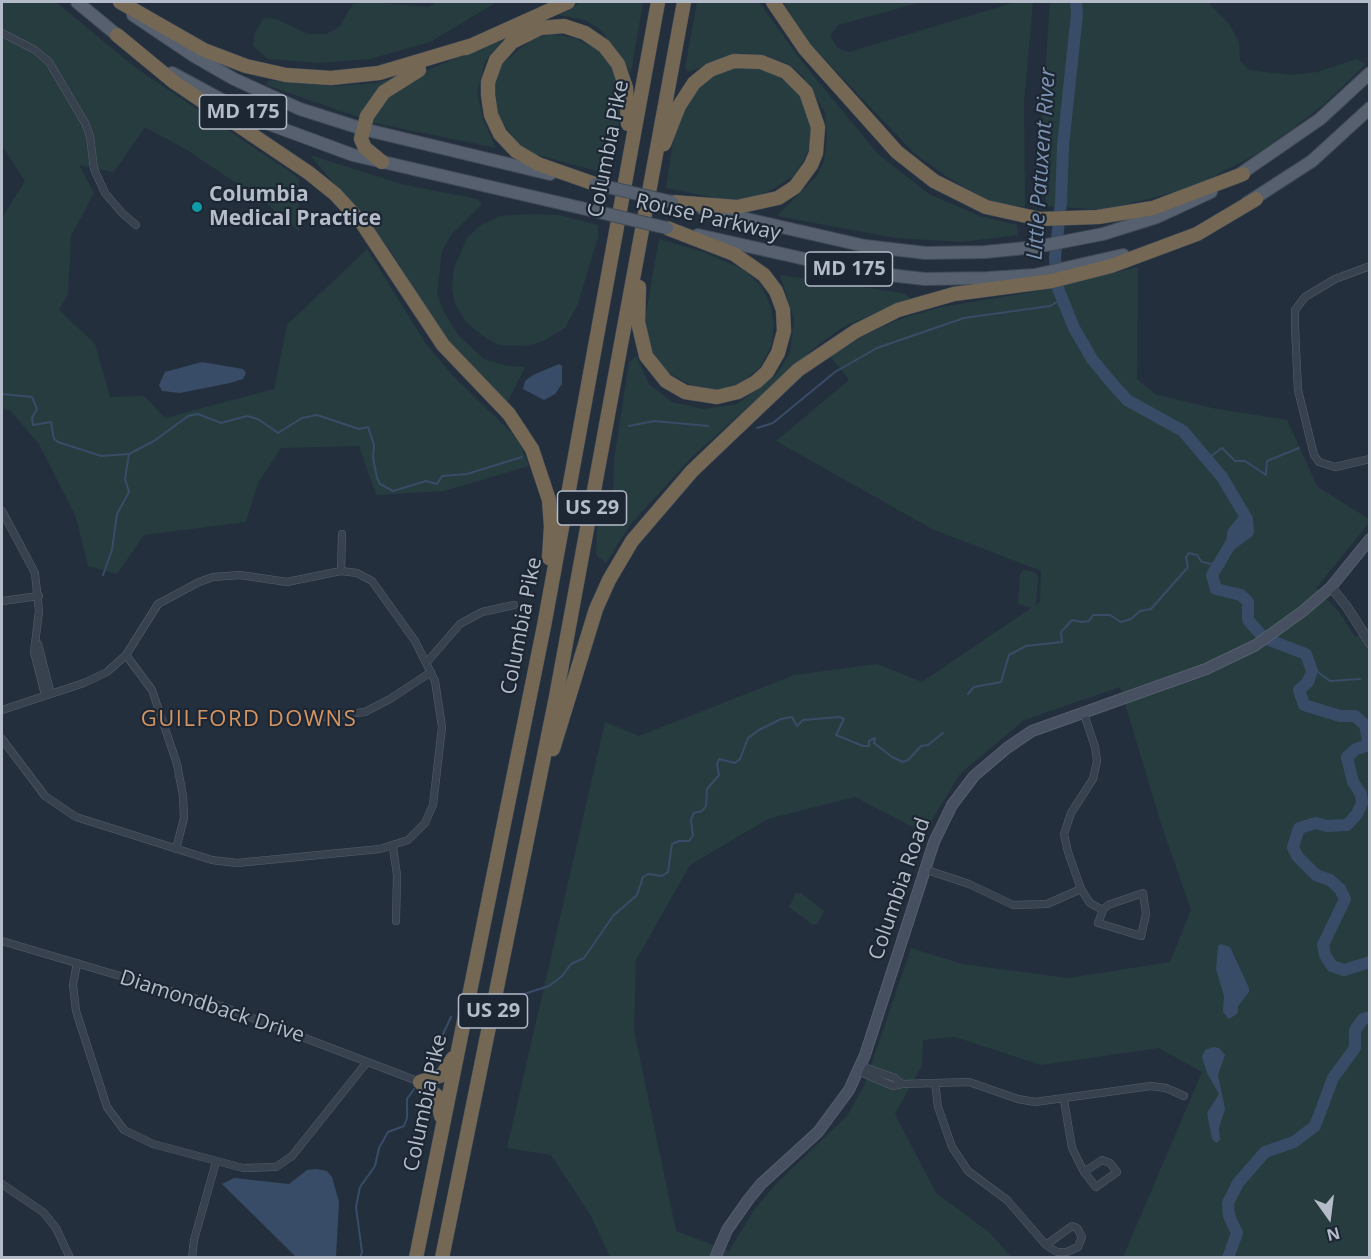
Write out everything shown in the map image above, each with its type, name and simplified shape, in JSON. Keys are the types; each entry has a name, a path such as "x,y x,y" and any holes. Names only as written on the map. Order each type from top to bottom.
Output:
{"highway":[{"path":"120,2 204,50 246,66 286,75 331,78 379,73 473,45"},
{"path":"382,162 365,148 361,139 374,103 398,81 568,2"},
{"name":"Columbia Pike","path":"416,1257 544,626 658,2"},
{"name":"US 29","path":"442,1257 588,531 684,2"},
{"path":"773,2 822,69 881,135 934,182 970,201 1007,213 1040,219 1078,219 1153,208 1242,174"},
{"path":"595,184 528,159 507,142 495,124 488,95 492,70 504,49 529,32 552,26 574,28 595,38 614,59 623,75 629,102 625,176"},
{"path":"117,35 174,82 289,158 335,194 376,242 454,360 500,403 518,425 539,463 551,512 544,626"},
{"path":"650,182 679,106 685,94 702,75 721,64 747,60 775,66 798,82 812,105 819,139 812,165 795,187 778,198 752,205 721,206 672,202"},
{"path":"534,804 596,609 609,580 647,520 692,471 798,370 856,330 898,310 934,298 1078,271 1169,247 1229,217 1256,199"},
{"path":"645,211 638,322 646,356 666,381 685,392 717,397 738,392 756,382 767,372 782,344 785,320 776,291 757,268 734,254 667,228"},
{"path":"442,1129 439,1100 420,1082 442,1075 459,1046"}],"main road":[{"name":"Rouse Parkway","path":"78,2 117,35 178,77 225,104 293,134 353,155 833,266 893,276 1035,279"},
{"name":"Rouse Parkway","path":"114,2 167,39 234,79 300,109 363,129 827,238 894,250 956,253 1036,247 1077,240 1157,217 1215,190 1242,174 1320,119 1370,73"},
{"path":"1078,271 1147,248 1256,199 1312,161 1370,108"},
{"name":"Columbia Road","path":"715,1257 727,1230 748,1200 831,1117 859,1068 924,869 942,823 974,776 1007,748 1032,731 1206,669 1235,656 1276,632 1330,587 1370,539"}],"street":[{"path":"2,33 35,50 49,62 85,123 90,136 94,169 105,193 136,225"},
{"path":"1370,266 1341,276 1305,297 1295,310 1295,327 1298,390 1314,455 1320,462 1335,467 1370,459"},
{"path":"2,511 30,561 39,596 35,662 48,694"},
{"path":"341,571 342,534"},
{"path":"2,710 107,672 126,655 158,604 199,582 213,577 240,575 287,582 341,571 357,573 372,581 427,662 439,695 442,727 432,805 421,828 408,840 393,847 227,863 99,826 63,810 33,783 2,739"},
{"path":"1330,587 1347,607 1370,642"},
{"path":"2,601 39,596"},
{"path":"427,662 460,624 482,612 514,605"},
{"path":"126,655 146,679 155,697 177,764 183,796 184,818 176,849"},
{"path":"324,717 365,712 390,699 431,672"},
{"path":"1083,711 1095,747 1097,761 1093,779 1071,813 1064,834 1081,889 1090,903 1103,910"},
{"path":"393,847 398,875 396,921"},
{"path":"924,869 969,884 998,900 1013,905 1047,904 1081,889"},
{"path":"1143,892 1146,914 1141,936 1098,923 1103,910 1143,892"},
{"name":"Diamondback Drive","path":"2,941 221,1006 420,1082"},
{"path":"77,963 73,985 76,1011 103,1096 112,1116 124,1130 141,1140 216,1162 266,1169 283,1163 324,1118 367,1062"},
{"path":"859,1068 883,1083 893,1086 969,1082 1026,1101 1064,1100 1151,1086 1166,1088 1184,1096"},
{"path":"935,1083 938,1107 952,1147 962,1164 1007,1200 1046,1245 1057,1252 1067,1252 1080,1245 1081,1233 1077,1228 1070,1227 1046,1245"},
{"path":"1064,1100 1072,1148 1084,1172 1096,1187 1117,1172 1110,1162 1102,1160 1084,1172"},
{"path":"192,1257 194,1240 216,1162"},
{"path":"2,1184 44,1212 56,1228 70,1257"}],"green space":[{"path":"2,2 56,2 136,68 299,178 299,231 267,204 187,150 145,127 114,172 79,165 94,193 71,236 68,294 59,310 95,344 110,397 144,396 165,418 274,389 287,325 367,249 426,344 453,376 510,431 520,444 529,466 444,491 376,495 359,446 281,448 258,483 246,522 144,535 117,574 88,566 76,517 39,444 10,410 2,409 2,218 25,181 2,146"},
{"path":"367,2 429,7 436,2 497,2 430,42 370,59 317,63 268,59 253,46 255,32 264,18 276,19 308,34 326,34 339,27 353,4"},
{"path":"582,2 643,2 631,73 601,30 585,20 559,15"},
{"path":"697,2 759,2 800,59 877,153 929,194 980,216 1017,225 1018,235 962,242 895,238 777,216 817,176 824,161 827,139 825,112 803,76 789,64 764,55 741,53 688,72 685,68"},
{"path":"783,2 922,2 838,25 830,36 838,48 849,52 1016,2 1033,2 1024,102 1025,207 992,203 947,177 914,153 811,45"},
{"path":"1050,2 1208,2 1229,24 1239,42 1240,61 1249,70 1291,75 1317,72 1357,59 1366,64 1323,105 1291,130 1255,155 1191,188 1104,210 1046,206 1042,118"},
{"path":"552,34 575,38 598,50 614,71 621,91 620,117 607,174 535,154 519,144 500,119 494,101 493,86 503,63 532,39"},
{"path":"504,38 485,62 477,93 483,119 496,148 370,122 380,103 423,72"},
{"path":"751,68 767,71 783,80 796,90 805,105 811,122 811,143 793,176 773,189 751,198 726,200 666,188 674,135 687,100 711,77 732,69"},
{"path":"396,77 366,105 361,118 266,85 268,80 335,86 376,83"},
{"path":"310,155 401,184 477,199 482,204 451,235 442,251 437,293 444,312 459,336 484,359 507,366 525,367 507,403 443,335 390,250"},
{"path":"559,215 598,225 598,237 578,304 565,328 543,341 528,346 499,345 466,322 455,304 452,287 454,268 467,238 481,225 500,216"},
{"path":"659,239 703,252 743,269 762,287 771,307 774,327 771,346 761,366 742,383 726,390 703,392 665,371 650,351 643,330"},
{"path":"1138,267 1137,379 1155,394 1212,408 1287,420 1317,486 1369,519 1369,523 1316,588 1339,612 1355,637 1369,628 1369,1257 1123,1257 1202,1072 1159,1048 1041,1065 955,1037 923,1040 922,1065 895,1114 936,1193 989,1232 1011,1257 610,1257 591,1216 551,1155 507,1148 605,722 639,736 794,675 877,664 922,682 1031,608 1018,604 1020,574 1024,570 1035,572 1038,576 1036,605 1040,602 1041,571 932,529 776,441 849,380 830,356 867,334 903,318 941,307 1038,291","holes":["1120,687 1162,827 1191,910 1170,962 1068,978 962,964 911,948 864,1086 847,1116 776,1184 754,1210 729,1251 676,1231 634,1030 636,960 690,865 768,819 855,797 924,833 960,774 1024,720"]},
{"path":"780,275 902,293 911,298 845,326 819,344 694,455 630,525 606,563 596,555 597,529 613,494 614,459 629,362 636,356 649,384 672,402 703,409 737,404 776,375 790,353 794,319"},
{"path":"796,893 801,893 824,911 817,924 813,925 789,907"}],"water":[{"path":"202,362 243,369 246,373 243,379 230,383 180,393 162,391 159,385 165,372"},
{"path":"559,364 562,366 562,384 555,394 544,400 523,389 525,381 533,375"},
{"path":"1221,944 1230,947 1249,988 1249,992 1238,1006 1238,1013 1229,1019 1223,1012 1224,996 1216,969 1218,946"},
{"path":"1213,1047 1219,1048 1225,1055 1218,1075 1225,1109 1219,1128 1220,1140 1216,1143 1212,1139 1207,1113 1219,1094 1207,1073 1202,1057 1205,1050"},
{"path":"307,1170 327,1171 332,1177 339,1202 336,1257 296,1257 222,1184 234,1178 289,1184"}],"waterway":[{"name":"Little Patuxent River","path":"1076,2 1077,14 1063,146 1061,203 1055,257 1057,286 1074,328 1092,359 1127,400 1183,431 1222,477 1247,519 1248,532 1230,545 1212,575 1216,589 1241,595 1248,602 1248,620 1264,638 1306,654 1312,671 1308,682 1299,690 1304,705 1340,716 1355,716 1365,725 1369,745 1356,749 1347,757 1353,782 1361,794 1362,803 1357,814 1347,825 1327,826 1316,823 1299,828 1293,847 1297,856 1316,875 1330,880 1340,889 1345,899 1323,945 1325,955 1332,966 1344,970 1370,962"},
{"path":"757,428 773,423 835,372 877,348 964,318 1050,306 1062,299"},
{"path":"2,394 32,397 37,409 32,418 33,425 51,422 54,439 58,442 101,456 129,454 154,441 188,416 198,414 221,423 247,416 258,419 278,433 302,418 317,415 359,429 368,427 374,445 373,458 377,478 380,484 393,491 426,481 437,484 442,476 467,474 522,457"},
{"path":"629,426 654,421 708,426"},
{"path":"1206,460 1222,448 1235,461 1245,461 1266,475 1267,461 1299,448"},
{"path":"103,575 112,550 117,514 129,492 125,479 129,454"},
{"path":"1232,544 1233,533 1246,517"},
{"path":"968,694 974,687 1001,682 1009,655 1026,646 1062,642 1061,632 1072,620 1082,622 1089,621 1093,615 1110,615 1121,622 1131,619 1140,611 1151,609 1188,567 1186,557 1189,553 1197,555 1202,562 1217,565"},
{"path":"1311,667 1330,681 1360,679"},
{"path":"524,994 549,986 562,976 571,964 584,958 613,916 637,895 643,877 648,874 662,876 668,872 672,844 689,841 693,836 691,819 694,813 702,811 706,806 707,789 719,775 717,764 719,759 735,763 740,759 748,738 759,730 781,719 792,717 797,726 803,720 839,717 844,719 836,735 863,746 869,746 869,741 875,738 874,743 892,757 903,762 908,760 921,746 928,745 943,733"},
{"path":"425,1072 451,1017"},
{"name":"Little Patuxent River","path":"1228,1258 1237,1233 1229,1216 1228,1203 1238,1183 1265,1152 1294,1142 1315,1126 1333,1078 1355,1048 1355,1030 1363,1019 1370,1017"},
{"path":"360,1258 362,1252 356,1207 360,1187 375,1166 379,1148 388,1132 404,1126 407,1118 407,1099 414,1089"}],"place":[{"name":"Columbia Medical Practice","path":"197,207"}],"district":[{"name":"GUILFORD DOWNS","path":"249,720"}]}
